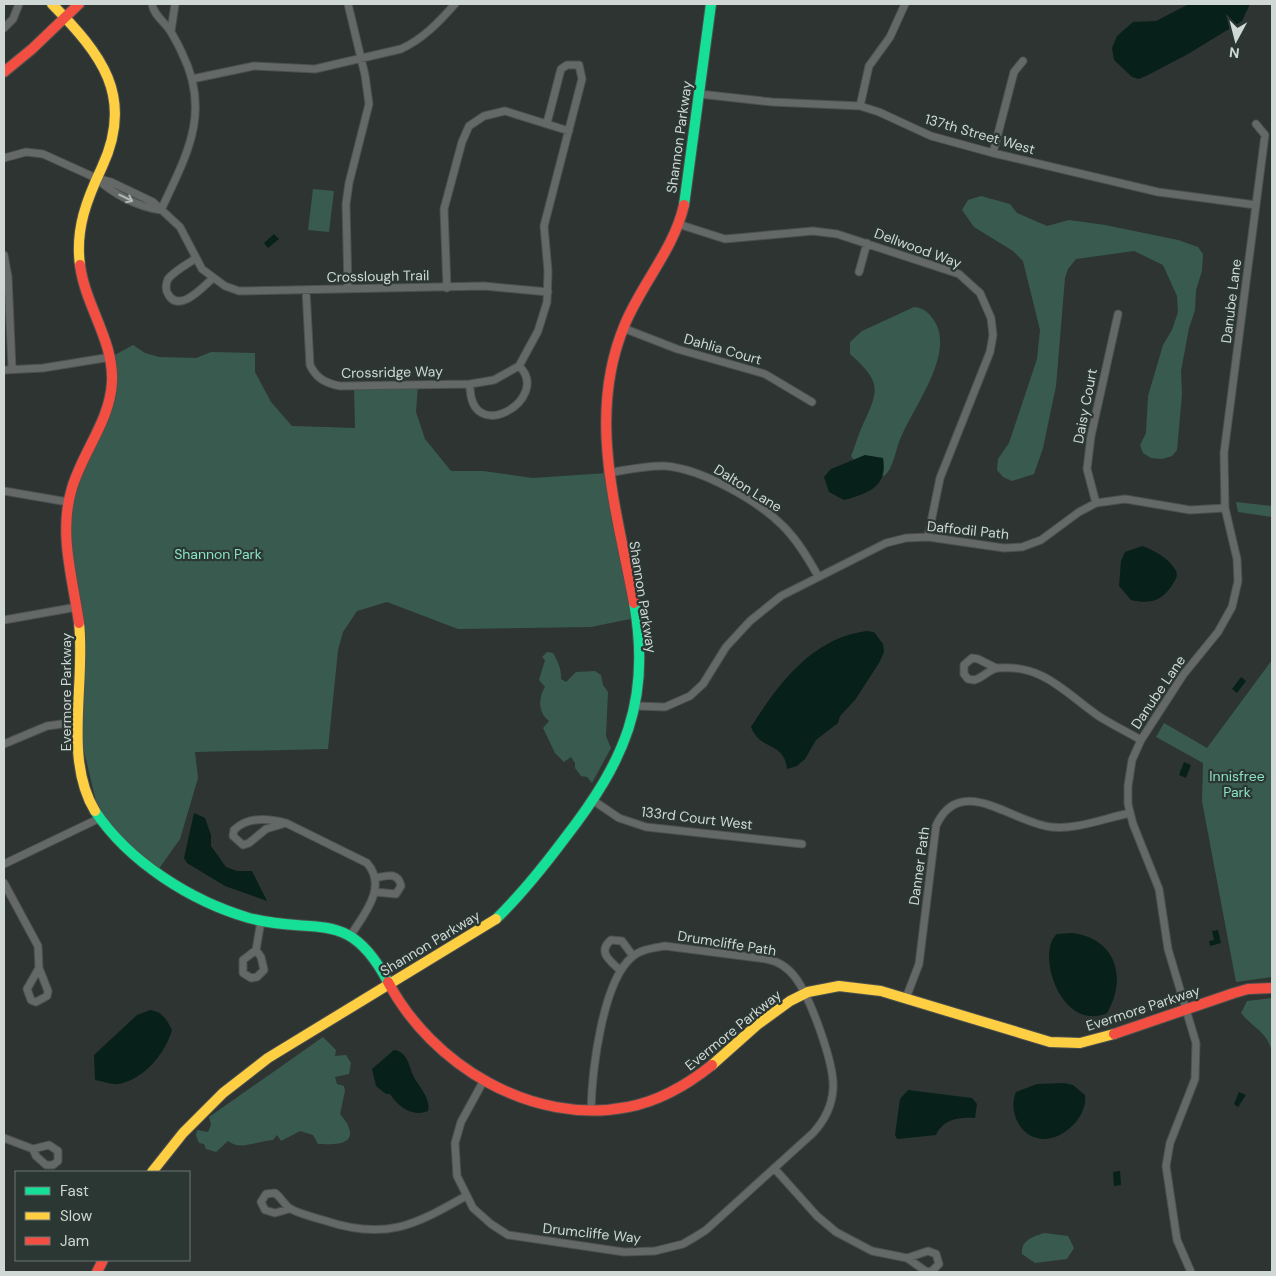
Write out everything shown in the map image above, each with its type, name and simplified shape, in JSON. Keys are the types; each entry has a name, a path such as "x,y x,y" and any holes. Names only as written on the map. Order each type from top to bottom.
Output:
{"street":[{"path":"4,28 13,19 19,4"},
{"name":"Evermore Parkway","path":"52,4 92,45 103,60 111,78 116,97 116,116 112,143 91,187 80,225 79,259 88,300 111,357 112,381 108,406 76,475 68,502 66,545 77,607 82,659 77,722 83,779 90,799 110,833 134,855 201,898 234,914 261,921 324,925 351,935 367,948 376,960 403,1009 421,1032 450,1059 484,1080 550,1104 591,1110 641,1104 678,1089 701,1074 776,1008 804,993 824,988 854,986 874,988 1035,1039 1068,1044 1093,1040 1248,990 1272,988"},
{"path":"4,72 79,4"},
{"path":"152,4 155,12 170,31 183,54 192,79 195,108 191,141 181,170 160,210"},
{"path":"170,31 175,4"},
{"path":"348,4 362,59 369,104 349,183 346,204 348,288"},
{"path":"192,79 248,66 315,69 362,59 410,45 436,24 455,4"},
{"name":"Shannon Parkway","path":"153,1171 183,1133 223,1092 268,1058 495,920 518,899 594,801 620,756 636,706 640,674 639,638 608,473 604,433 608,389 614,352 623,328 636,301 664,257 678,224 689,185 710,4"},
{"path":"860,106 869,66 890,37 904,4"},
{"path":"993,153 1014,72 1023,61"},
{"path":"470,384 470,392 475,406 488,415 500,416 514,406 523,396 527,381 519,366 538,331 547,302 548,271 544,226 582,79 579,66 567,64 561,69 547,123"},
{"name":"137th Street West","path":"699,94 772,102 860,106 879,112 932,136 993,153 1158,192 1256,205"},
{"path":"447,288 444,209 462,142 469,126 484,116 498,111 511,111 569,132"},
{"name":"Danube Lane","path":"1191,1272 1177,1240 1166,1166 1170,1143 1192,1088 1196,1070 1196,1043 1168,949 1159,889 1130,813 1128,778 1140,740 1167,697 1218,632 1232,608 1238,581 1237,559 1226,508 1224,453 1264,135 1256,124"},
{"name":"Crosslough Trail","path":"4,158 19,153 36,152 96,178 108,189 148,209 160,210 180,227 202,269 212,279 239,291 492,287 548,292"},
{"name":"Dellwood Way","path":"678,224 725,239 813,231 837,234 959,274 980,293 992,318 993,335 990,352 940,478 928,537"},
{"path":"859,272 867,243"},
{"path":"4,255 8,277 8,369 43,368 111,357"},
{"path":"196,258 168,280 166,288 168,295 174,300 181,301 189,298 212,279"},
{"name":"Crossridge Way","path":"306,290 309,360 314,373 329,384 340,386 470,384 494,380 519,366"},
{"name":"Daisy Court","path":"1096,503 1087,469 1091,436 1118,314"},
{"name":"Dahlia Court","path":"623,328 677,349 765,374 812,402"},
{"name":"Dalton Lane","path":"608,473 642,467 666,466 691,470 715,480 783,525 803,549 818,576"},
{"path":"4,491 68,502"},
{"name":"Daffodil Path","path":"636,706 665,707 690,696 704,684 726,647 750,621 781,596 886,543 906,538 928,537 1004,548 1022,547 1041,540 1096,503 1125,499 1190,510 1226,508"},
{"path":"4,620 77,607"},
{"path":"996,668 1033,672 1052,680 1102,718 1140,740"},
{"path":"4,744 47,726 77,722"},
{"name":"133rd Court West","path":"594,801 619,818 646,827 802,844"},
{"name":"Danner Path","path":"906,998 919,964 936,826 948,808 964,801 976,801 1032,822 1063,828 1130,813"},
{"path":"4,864 100,818"},
{"path":"286,823 266,829 249,843 243,845 237,842 233,836 234,830 249,821 268,819 286,823 367,863 375,878 375,892 351,935"},
{"path":"375,878 394,876 398,878 401,886 396,894 375,892"},
{"path":"4,883 38,946 39,968"},
{"path":"256,950 261,921"},
{"path":"620,970 606,956 604,950 606,944 611,940 622,941 633,956"},
{"name":"Drumcliffe Path","path":"591,1110 596,1044 620,970 633,956 648,949 665,946 772,960 781,964 795,976 804,993"},
{"name":"Drumcliffe Way","path":"484,1080 461,1122 455,1143 457,1176 466,1196 480,1215 508,1235 624,1252 656,1251 683,1244 706,1230 821,1125 834,1090 832,1066 804,993"},
{"path":"4,1138 33,1149"},
{"path":"774,1168 817,1216 836,1232 872,1251 907,1258"},
{"path":"290,1208 349,1229 382,1230 413,1224 428,1218 466,1196"}],"green space":[{"path":"313,189 334,191 329,232 308,230"},
{"path":"981,196 1010,204 1017,213 1047,226 1069,220 1105,225 1178,240 1198,247 1203,254 1202,271 1196,290 1195,310 1189,328 1181,371 1182,394 1177,450 1172,456 1162,459 1151,458 1143,453 1140,445 1146,433 1148,396 1163,345 1172,330 1178,312 1177,296 1163,265 1134,251 1076,259 1068,269 1065,278 1056,386 1043,448 1034,474 1012,481 1003,477 997,470 998,459 1009,443 1037,359 1040,330 1023,261 1013,251 974,227 962,210 968,200"},
{"path":"914,307 927,312 935,322 940,335 940,349 931,379 900,440 893,462 884,476 860,469 851,456 871,405 875,388 868,373 850,354 850,342 862,331"},
{"name":"Shannon Park","path":"133,345 145,353 159,357 196,358 211,352 255,353 255,372 271,402 292,426 355,428 354,385 418,384 416,412 425,439 451,471 483,471 532,478 608,473 635,618 591,627 458,629 387,602 357,611 343,632 338,650 328,749 195,752 198,778 180,839 158,870 100,818 77,722 82,659 68,502 108,406 111,357"},
{"path":"1236,502 1272,506 1272,517 1238,512"},
{"path":"547,652 553,653 560,669 561,679 566,682 576,672 595,671 601,675 603,685 608,692 606,736 611,748 592,783 587,777 581,776 575,768 575,763 571,757 564,762 555,753 543,728 549,721 541,710 540,700 545,687 539,680 545,660 542,657"},
{"name":"Innisfree Park","path":"1272,660 1272,977 1236,982 1202,801 1203,763 1156,737 1164,723 1207,748"},
{"path":"1272,998 1272,1053 1264,1035 1241,1013 1247,1001"},
{"path":"323,1037 336,1050 335,1056 346,1055 351,1063 349,1074 335,1077 337,1084 344,1086 345,1091 340,1114 348,1126 349,1139 334,1144 318,1144 313,1135 300,1131 281,1141 277,1135 273,1140 243,1145 233,1144 228,1141 216,1152 206,1149 204,1144 199,1143 196,1136 197,1130 208,1132 211,1125 209,1117"},
{"path":"1044,1233 1068,1236 1074,1248 1067,1259 1035,1263 1022,1254 1025,1242"}],"shaded area":[{"path":"1189,4 1250,4 1242,21 1188,54 1139,79 1132,77 1114,60 1112,48 1117,36 1133,22 1156,21"},
{"path":"274,234 279,239 268,248 264,243"},
{"path":"865,455 883,458 883,475 875,487 844,500 829,492 824,477 831,469"},
{"path":"1142,546 1166,559 1177,574 1175,581 1166,593 1156,600 1145,602 1131,600 1119,586 1121,561 1125,552"},
{"path":"867,631 874,632 883,644 884,652 879,663 855,700 840,716 838,723 816,740 805,759 797,766 787,769 782,754 760,740 751,727 773,694 799,665 830,643 847,635"},
{"path":"1241,677 1246,681 1237,693 1232,689"},
{"path":"1184,762 1191,765 1186,778 1179,775"},
{"path":"194,813 205,818 211,835 211,846 226,867 237,871 252,871 267,901 225,886 187,863 184,858"},
{"path":"1218,930 1221,943 1210,946 1209,941 1214,940 1212,931"},
{"path":"1072,933 1087,936 1099,943 1108,951 1114,961 1116,986 1107,1013 1091,1016 1077,1012 1065,1002 1056,988 1049,957 1051,943 1057,934"},
{"path":"150,1010 161,1014 172,1030 159,1056 145,1071 128,1081 116,1084 95,1080 94,1055 137,1015"},
{"path":"394,1050 399,1051 406,1057 415,1079 427,1099 428,1111 417,1113 407,1110 390,1094 386,1094 376,1086 372,1069"},
{"path":"1064,1083 1073,1085 1085,1095 1085,1104 1077,1120 1071,1127 1055,1137 1037,1138 1025,1132 1014,1113 1013,1106 1016,1092 1037,1084"},
{"path":"908,1090 972,1098 977,1104 975,1118 963,1118 947,1122 936,1135 897,1139 895,1135 900,1099"},
{"path":"1239,1092 1246,1095 1238,1107 1234,1104"},
{"path":"1120,1171 1121,1185 1114,1186 1113,1172"}],"traffic: fast":[{"path":"684,205 711,4"},
{"path":"496,919 532,880 586,810 618,756 636,700 639,670 639,638 634,603"},
{"path":"95,811 109,830 143,863 184,890 227,911 249,918 273,923 329,928 344,933 359,942 373,958 388,982"}],"traffic: slow":[{"path":"52,4 70,22 98,59 108,78 114,97 115,119 111,142 87,203 81,227 79,239 80,265"},
{"path":"79,623 78,744 80,768 85,790 95,811"},
{"path":"153,1171 183,1133 223,1093 268,1058 496,919"},
{"path":"712,1065 757,1025 790,1001 808,992 839,986 881,991 1050,1042 1080,1043 1114,1034"}],"traffic: jam":[{"path":"4,72 32,49 79,4"},
{"path":"634,603 613,498 606,428 608,393 613,359 625,324 673,236 684,205"},
{"path":"79,623 66,539 68,505 77,474 106,410 112,382 109,352 87,294 80,265"},
{"path":"388,982 407,1012 431,1039 458,1063 489,1083 521,1098 556,1107 592,1110 640,1104 673,1091 712,1065"},
{"path":"1114,1034 1234,993 1248,989 1272,988"},
{"path":"97,1272 102,1261"}]}
